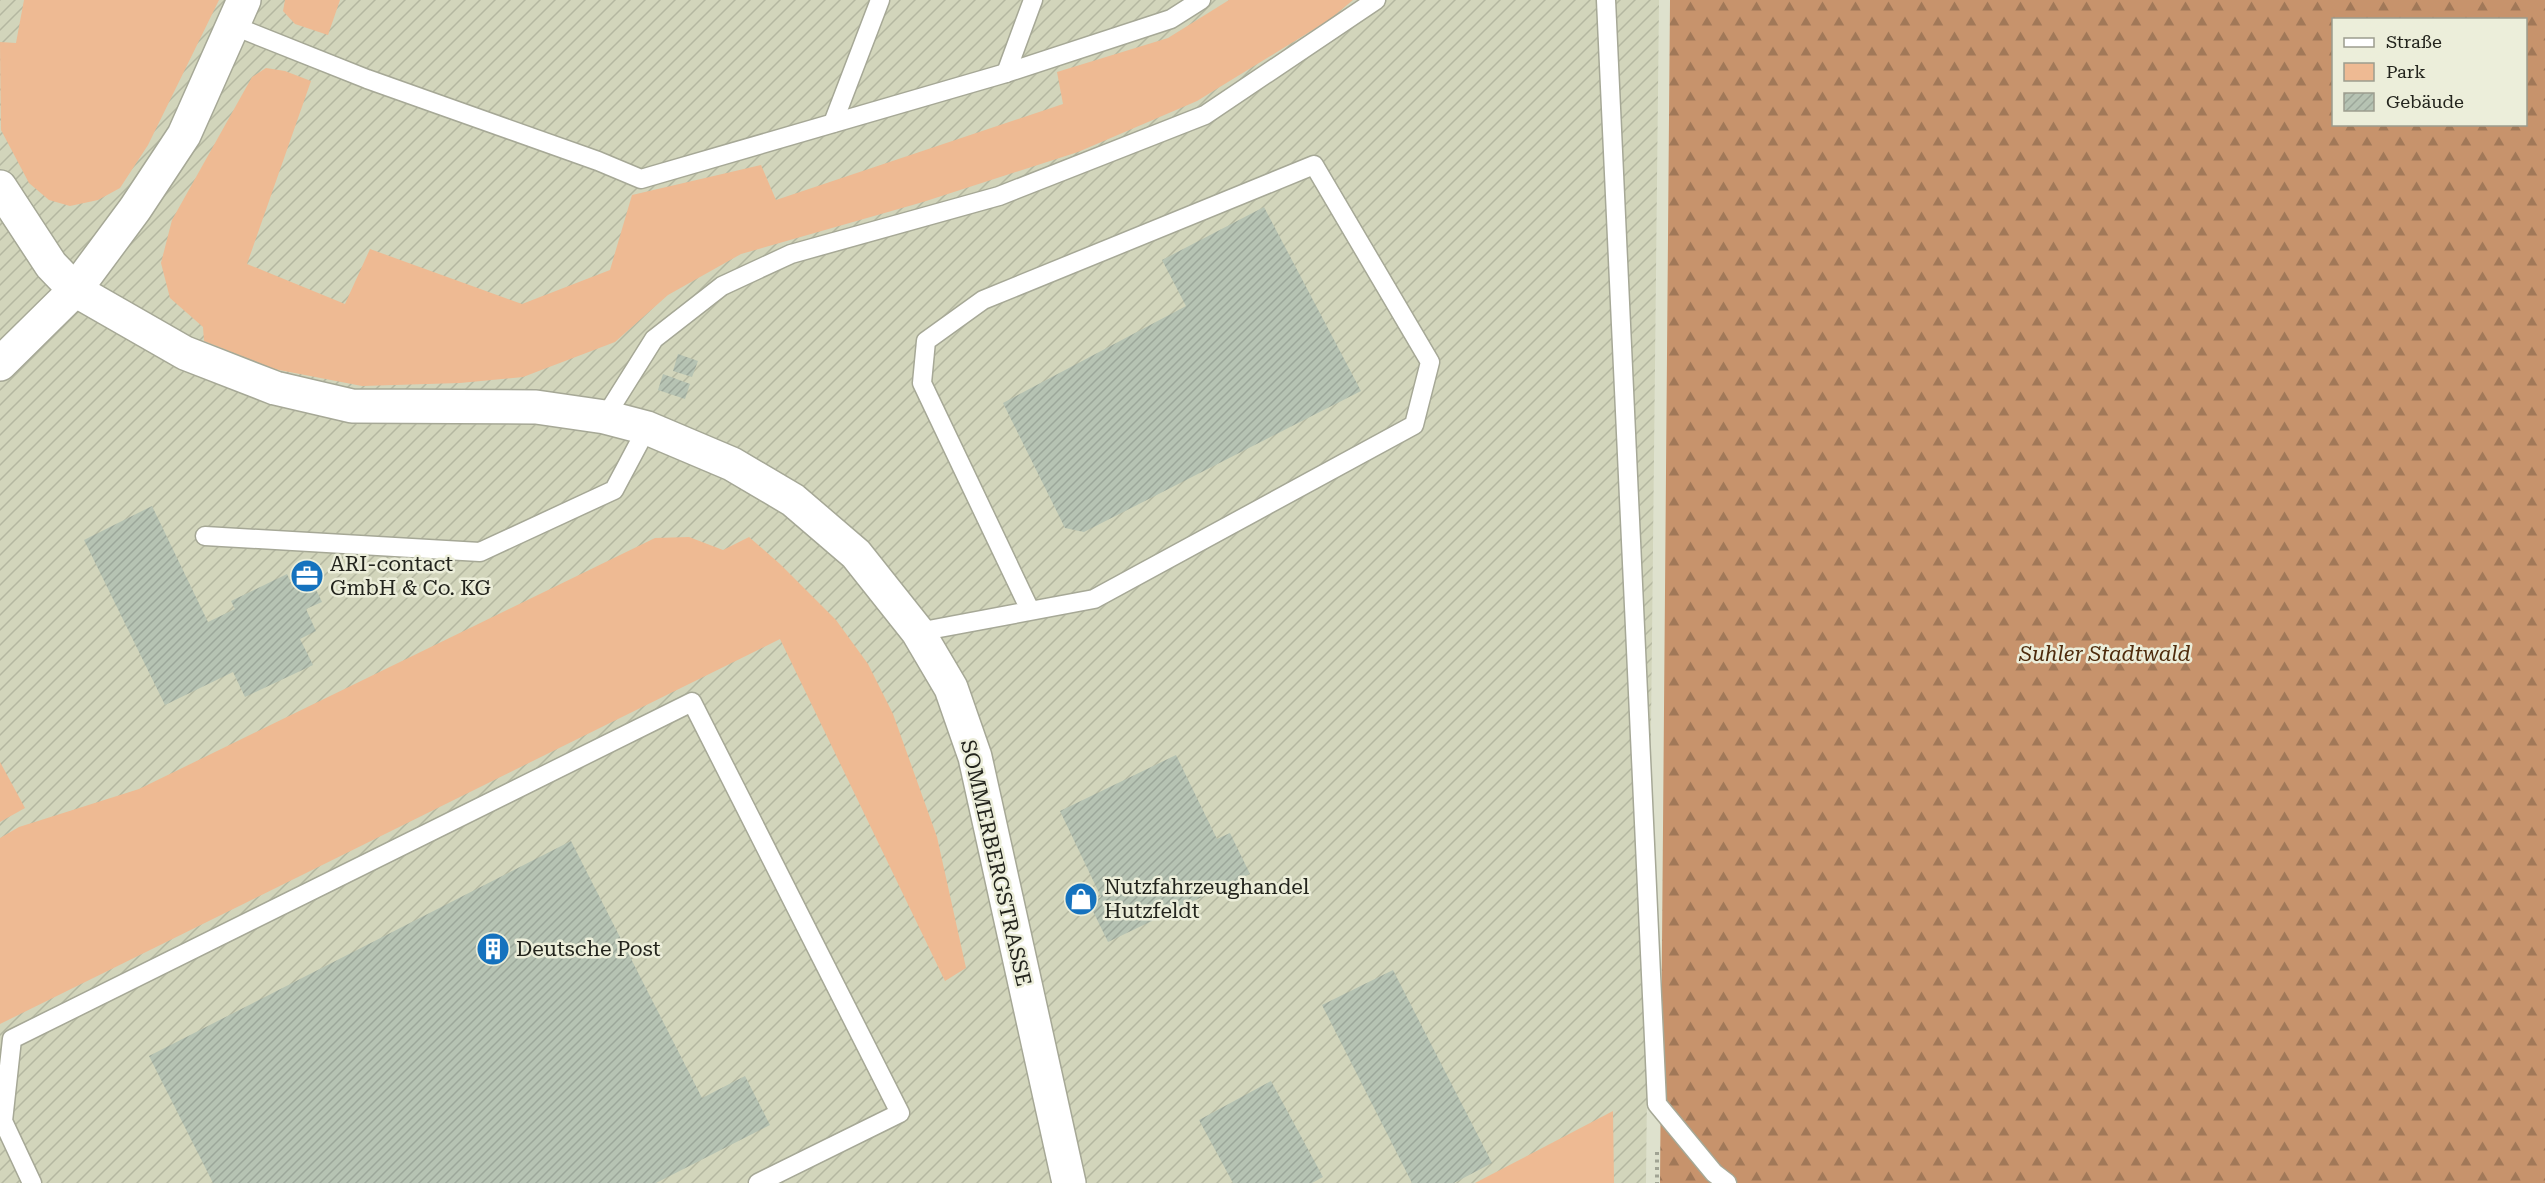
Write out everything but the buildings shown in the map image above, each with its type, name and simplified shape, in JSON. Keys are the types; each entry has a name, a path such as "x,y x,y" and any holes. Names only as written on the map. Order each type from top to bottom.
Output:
{"street":[{"path":"0,364 75,290 135,209 184,135 239,13"},
{"name":"SOMMERBERGSTRASSE","path":"0,187 51,265 75,290 185,353 275,388 352,406 536,407 605,417 647,428 732,464 793,500 856,554 918,632 951,688 975,756 1069,1183"}],"lane":[{"path":"833,123 880,0"},
{"path":"1006,73 1033,0"},
{"path":"1171,19 1178,0"},
{"path":"239,13 367,79 598,161 641,179 1006,73 1171,19 1201,0"},
{"path":"605,417 654,339 722,286 791,254 999,196 1205,115 1376,0"},
{"path":"1606,0 1657,1104 1714,1173 1727,1183"},
{"path":"918,632 1095,599 1414,425 1430,362 1314,165 983,300 926,341 922,382 1030,610"},
{"path":"205,536 480,552 614,490 647,428"},
{"path":"32,1183 3,1120 12,1039 692,702 900,1113 758,1183"}],"shaded area":[{"path":"0,0 1659,0 1646,1183 0,1183"}],"green space":[{"path":"24,0 219,0 148,145 120,188 98,200 70,206 49,200 29,183 1,130 0,42 16,43"},
{"path":"285,0 340,0 328,35 295,24 283,11"},
{"path":"1229,0 1353,0 1329,20 1197,101 1078,152 923,202 741,254 668,295 615,342 523,377 460,383 362,386 274,369 204,341 203,327 170,298 161,263 172,220 252,77 266,68 285,71 311,81 247,264 345,304 370,249 522,304 610,270 632,195 761,165 776,200 1063,104 1057,72 1168,38"},
{"name":"Suhler Stadtwald","path":"1670,0 2545,0 2545,1183 1660,1183"},
{"path":"689,537 723,550 749,537 780,564 836,620 868,664 893,714 937,837 966,968 945,981 780,639 0,1024 0,838 19,827 139,789 655,538"},
{"path":"0,762 25,808 0,822"},
{"path":"1613,1111 1614,1183 1475,1183"}],"place":[{"name":"ARI-contact GmbH & Co. KG","path":"307,576"},
{"name":"Nutzfahrzeughandel Hutzfeldt","path":"1081,899"},
{"name":"Deutsche Post","path":"493,949"}]}
